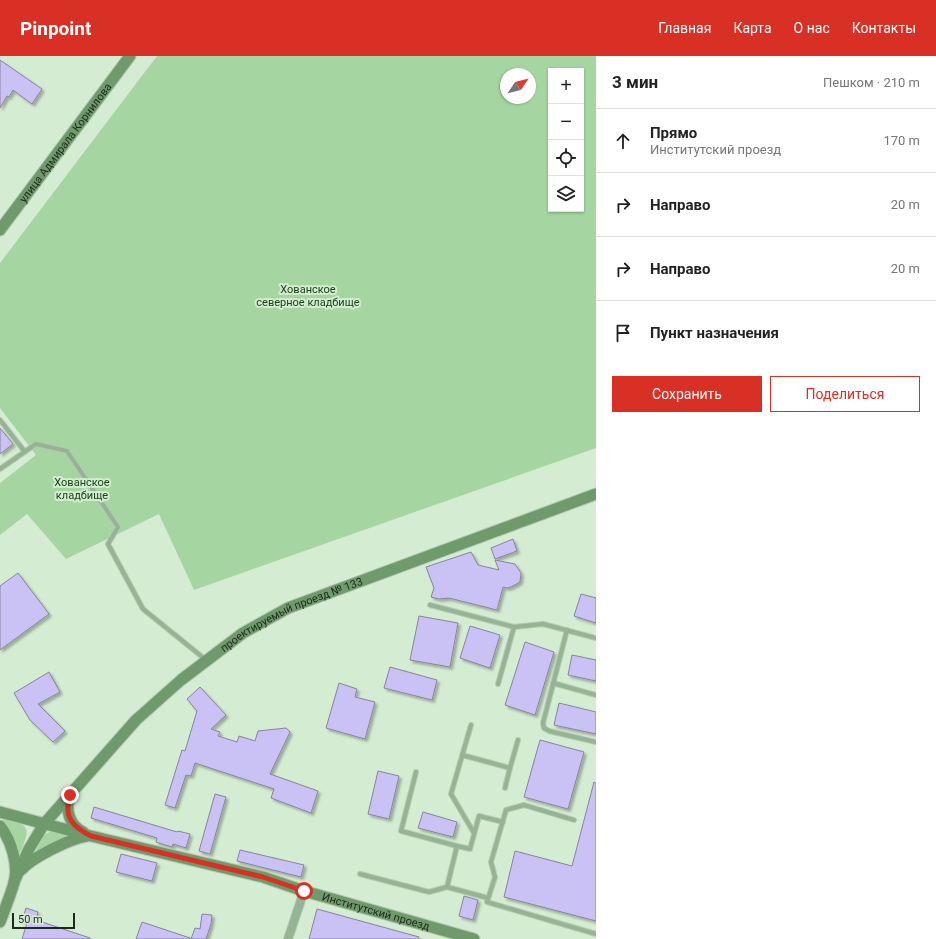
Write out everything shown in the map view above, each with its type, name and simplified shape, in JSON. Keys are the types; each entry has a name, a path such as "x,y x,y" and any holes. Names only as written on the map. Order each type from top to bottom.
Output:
{"street":[{"name":"улица Адмирала Корнилова","path":"0,230 130,56"},
{"name":"проектируемый проезд № 133","path":"16,878 32,842 44,824 136,720 181,680 243,633 288,608 596,494"},
{"path":"70,795 68,802 68,813 73,824 79,830 91,836"},
{"name":"Институтский проезд","path":"0,812 91,836 263,877 304,891 474,939"},
{"path":"0,826 12,848 16,878"},
{"path":"0,922 16,878 32,860 68,842 91,836"},
{"path":"288,939 304,891"}],"lane":[{"path":"0,420 25,452"},
{"path":"0,469 36,444 67,451 118,527 108,544 143,609 207,660"},
{"path":"430,605 514,627 543,624 596,638"},
{"path":"498,684 514,627"},
{"path":"567,630 543,723 544,728 549,731 596,742"},
{"path":"553,683 596,695"},
{"path":"471,724 451,794 474,833"},
{"path":"505,788 518,740"},
{"path":"462,755 510,768"},
{"path":"416,772 401,831 470,849 479,816 503,822"},
{"path":"574,820 524,805 506,810 491,862 495,877 487,902 596,934"},
{"path":"447,887 457,846"},
{"path":"360,874 429,892 447,887 488,898"}],"green space":[{"name":"Хованское северное кладбище","path":"157,56 596,56 596,448 194,590 159,514 66,559 27,514 0,535 0,483 36,455 0,408 0,263"},
{"path":"3,818 19,823 26,828 26,838 20,853 18,852 12,835 2,821"},
{"path":"51,831 72,837 35,853 43,836"}],"building":[{"path":"0,60 42,89 32,104 13,90 9,97 7,96 0,108"},
{"path":"0,428 13,444 0,454"},
{"path":"513,539 517,551 495,559 491,548"},
{"path":"471,552 478,565 499,570 495,560 515,564 521,573 520,582 511,587 503,587 497,610 449,598 439,599 431,597 434,588 426,567"},
{"path":"18,573 49,614 0,650 0,586"},
{"path":"581,594 596,598 596,623 574,616"},
{"path":"419,616 458,623 450,667 410,660"},
{"path":"470,626 500,635 490,668 460,658"},
{"path":"525,642 554,652 535,715 505,705"},
{"path":"572,655 596,660 596,681 568,675"},
{"path":"390,667 437,680 432,700 384,688"},
{"path":"49,672 60,692 38,704 65,731 53,742 30,720 14,693"},
{"path":"339,683 357,689 355,697 375,702 365,739 326,728"},
{"path":"200,687 226,715 211,729 220,732 218,736 237,742 239,736 255,741 258,731 286,728 290,732 270,774 318,791 311,813 271,798 274,789 195,763 191,776 186,775 175,808 165,805 182,750 185,751 197,711 187,699"},
{"path":"559,703 596,712 596,734 554,725"},
{"path":"540,740 584,752 568,809 524,797"},
{"path":"378,771 399,776 389,819 368,814"},
{"path":"594,782 596,783 596,921 504,897 515,851 572,866"},
{"path":"215,794 226,797 210,854 199,851"},
{"path":"94,807 177,832 190,834 186,848 173,844 172,847 156,842 157,838 91,818"},
{"path":"423,812 457,822 453,837 418,828"},
{"path":"240,850 304,865 301,877 237,861"},
{"path":"121,854 157,863 152,881 116,872"},
{"path":"464,896 478,900 473,920 459,916"},
{"path":"26,908 38,912 36,920 90,939 22,939 27,923 22,921"},
{"path":"317,909 419,937 418,939 309,939"},
{"path":"202,914 212,915 211,924 206,939 191,939 195,928 200,929"},
{"path":"142,922 190,938 190,939 136,939"}],"route":[{"path":"70,795 68,802 68,813 73,824 79,830 91,836 263,877 304,891"}],"park label":[{"name":"Хованское кладбище","path":"82,488"}]}
